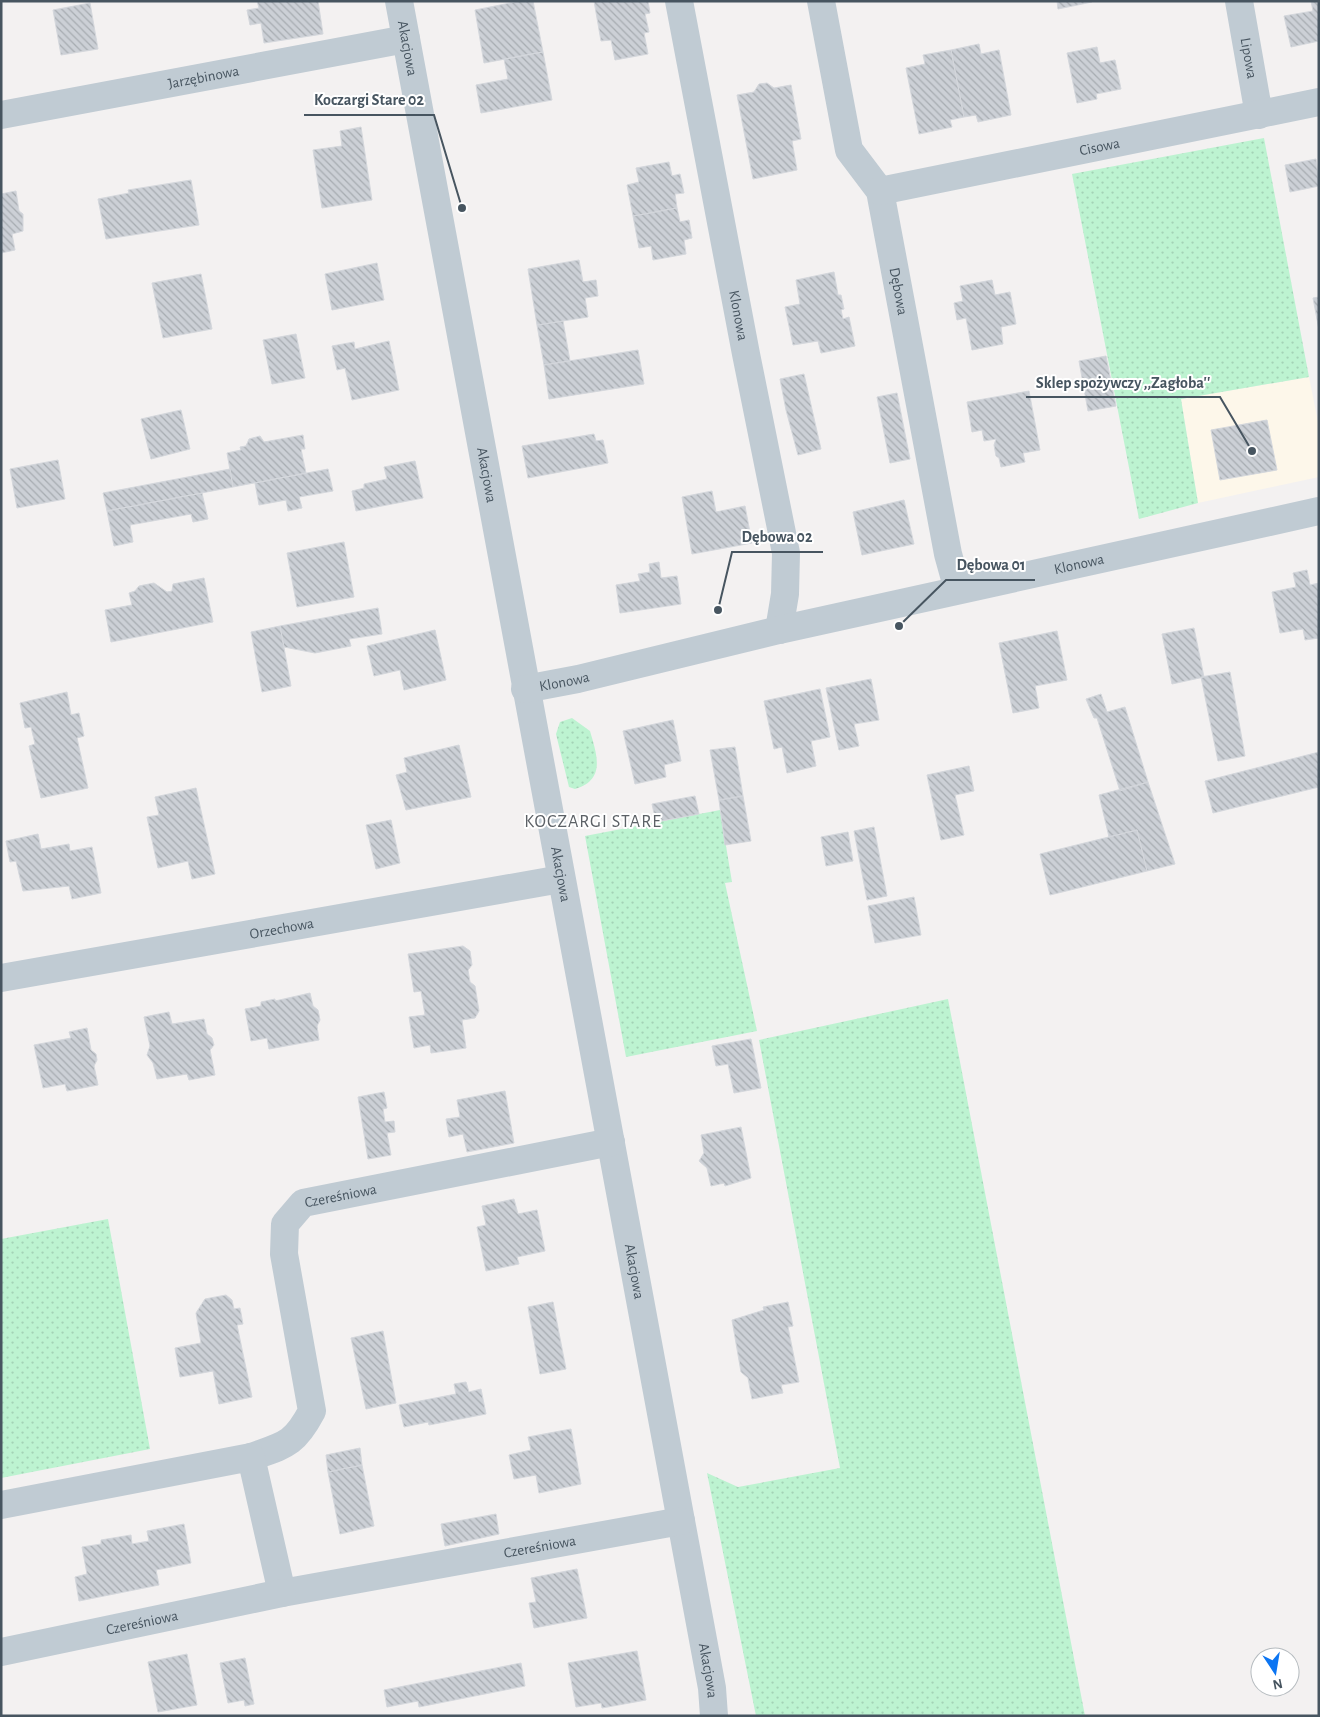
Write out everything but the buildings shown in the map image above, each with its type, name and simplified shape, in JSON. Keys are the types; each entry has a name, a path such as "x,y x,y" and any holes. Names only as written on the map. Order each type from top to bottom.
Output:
{"street":[{"name":"Akacjowa","path":"399,1 712,1688 714,1716"},
{"name":"Klonowa","path":"679,1 786,553 785,594 779,630"},
{"name":"Dębowa","path":"821,1 849,150 880,191 948,554 958,590"},
{"name":"Lipowa","path":"1239,1 1259,115"},
{"name":"Jarzębinowa","path":"1,115 406,39"},
{"name":"Cisowa","path":"880,191 1319,102"},
{"name":"Klonowa","path":"526,688 578,679 779,630 1319,512"},
{"name":"Orzechowa","path":"1,978 561,879"},
{"name":"Czereśniowa","path":"1,1505 251,1457 289,1444 302,1430 312,1411 284,1254 286,1224 303,1203 611,1142"},
{"path":"251,1457 282,1593"},
{"name":"Czereśniowa","path":"1,1652 282,1593 681,1521"}],"shaded area":[{"path":"1309,377 1319,427 1319,477 1198,503 1181,399"}],"green space":[{"path":"1264,138 1309,377 1181,399 1198,503 1139,519 1072,174"},
{"path":"572,718 590,731 597,758 597,766 591,780 575,789 569,787 556,734 560,722"},
{"path":"720,810 732,882 725,883 757,1031 626,1057 585,836"},
{"path":"948,999 1085,1716 756,1716 707,1473 738,1487 840,1468 759,1040"},
{"path":"108,1219 150,1449 1,1478 1,1239"}],"place":[{"name":"Koczargi Stare 02","path":"462,208"},
{"name":"Sklep spożywczy ,,Zagłoba''","path":"1252,451"},
{"name":"Dębowa 02","path":"718,610"},
{"name":"Dębowa 01","path":"899,626"}],"district":[{"name":"KOCZARGI STARE","path":"593,821"}]}
